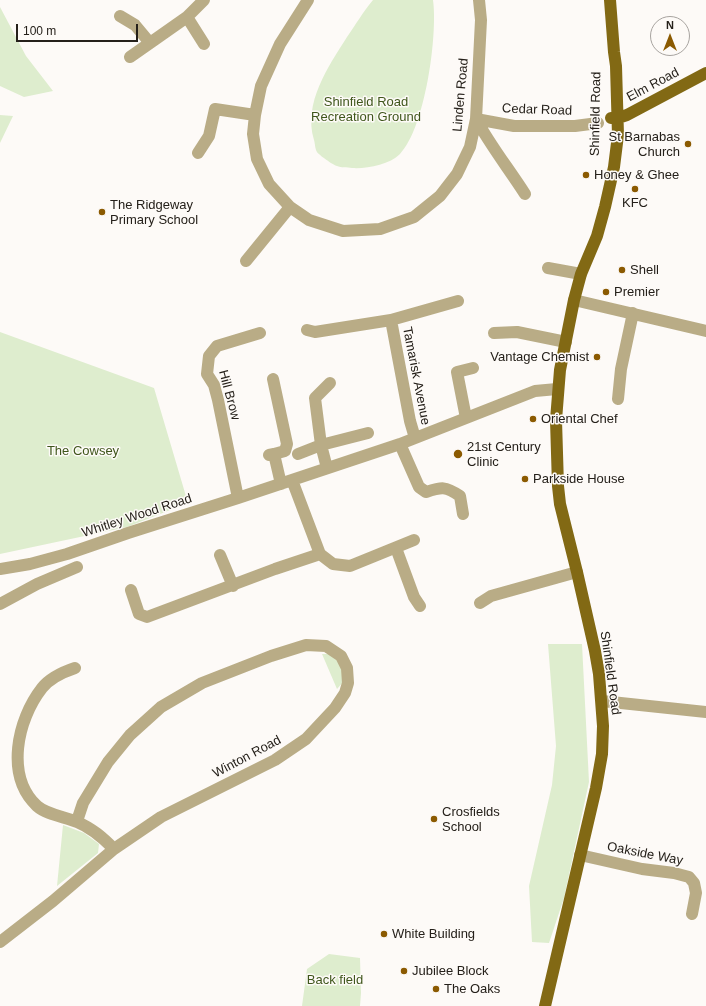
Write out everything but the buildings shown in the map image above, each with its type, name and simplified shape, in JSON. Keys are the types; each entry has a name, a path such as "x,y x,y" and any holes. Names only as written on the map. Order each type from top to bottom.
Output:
{"main road":[{"name":"Shinfield Road","path":"545,1006 601,762 603,726 602,701 595,651 560,504 557,455 557,389 574,300 581,274 597,236 611,176 618,134 615,118 616,66 610,0"},
{"name":"Elm Road","path":"615,118 640,109 706,73"}],"street":[{"path":"130,57 187,17 204,0"},
{"name":"Linden Road","path":"308,0 280,44 261,86 253,134 257,159 268,184 290,207 309,220 343,231 380,229 414,217 440,196 457,174 470,147 476,119 481,20 479,0"},
{"path":"120,16 135,25 150,43"},
{"path":"187,17 204,44"},
{"path":"198,153 209,136 212,108 255,115"},
{"path":"476,119 483,133 525,194"},
{"name":"Cedar Road","path":"476,119 514,126 575,126 598,123"},
{"path":"246,261 290,207"},
{"path":"548,268 581,274"},
{"path":"574,300 706,331"},
{"name":"Tamarisk Avenue","path":"307,330 314,332 391,320 458,301"},
{"path":"618,398 633,313"},
{"name":"Tamarisk Avenue","path":"391,320 410,421 415,438"},
{"path":"494,333 517,332 566,342"},
{"name":"Hill Brow","path":"238,498 218,400 214,385 207,374 209,356 217,346 260,333"},
{"path":"466,418 457,372 473,368"},
{"path":"273,379 287,444 285,451 272,454 320,554 333,564 350,566 414,540"},
{"path":"326,468 321,445 315,398 330,383"},
{"name":"Whitley Wood Road","path":"0,569 30,564 67,554 400,444 535,391 557,389"},
{"path":"298,454 321,445 368,432"},
{"path":"400,444 418,488 426,492 441,487 449,489 460,496 463,514"},
{"path":"396,548 414,597 420,606"},
{"path":"131,590 139,614 147,618 275,569 320,554"},
{"path":"220,555 233,586"},
{"path":"0,604 37,584 77,567"},
{"path":"480,602 490,592 577,572"},
{"name":"Winton Road","path":"0,942 53,901 114,849 161,817 275,760 306,739 336,708 345,694 348,683 347,668 341,656 326,646 306,645 271,656 202,683 161,706 130,735 108,762 83,803 77,822"},
{"path":"75,668 60,673 42,687 28,708 20,737 17,762 24,789 38,808 77,822 97,832 114,849"},
{"path":"602,701 706,712"},
{"name":"Oakside Way","path":"580,855 689,877 694,883 696,893 692,914"}],"green space":[{"name":"Shinfield Road Recreation Ground","path":"373,0 433,0 433,35 428,80 423,103 416,124 409,141 400,154 390,161 377,166 358,168 340,167 329,162 316,151 311,126 312,113 319,86 325,73 347,37"},
{"path":"0,7 26,56 53,91 24,97 0,86"},
{"path":"0,115 13,116 0,143"},
{"name":"The Cowsey","path":"0,332 154,388 188,503 127,527 0,554"},
{"path":"548,644 582,644 589,782 564,898 549,943 532,942 529,886 552,785 556,746"},
{"path":"322,654 332,654 342,663 344,681 337,689"},
{"path":"63,825 84,833 99,844 98,853 57,886"},
{"name":"Back field","path":"329,954 360,958 360,1006 302,1006 307,969"}],"place":[{"name":"St Barnabas Church","path":"688,144"},
{"name":"Honey & Ghee","path":"586,175"},
{"name":"KFC","path":"635,189"},
{"name":"The Ridgeway Primary School","path":"102,212"},
{"name":"Shell","path":"622,270"},
{"name":"Premier","path":"606,292"},
{"name":"Vantage Chemist","path":"597,357"},
{"name":"Oriental Chef","path":"533,419"},
{"name":"21st Century Clinic","path":"458,454"},
{"name":"Parkside House","path":"525,479"},
{"name":"Crosfields School","path":"434,819"},
{"name":"White Building","path":"384,934"},
{"name":"Jubilee Block","path":"404,971"},
{"name":"The Oaks","path":"436,989"}]}
